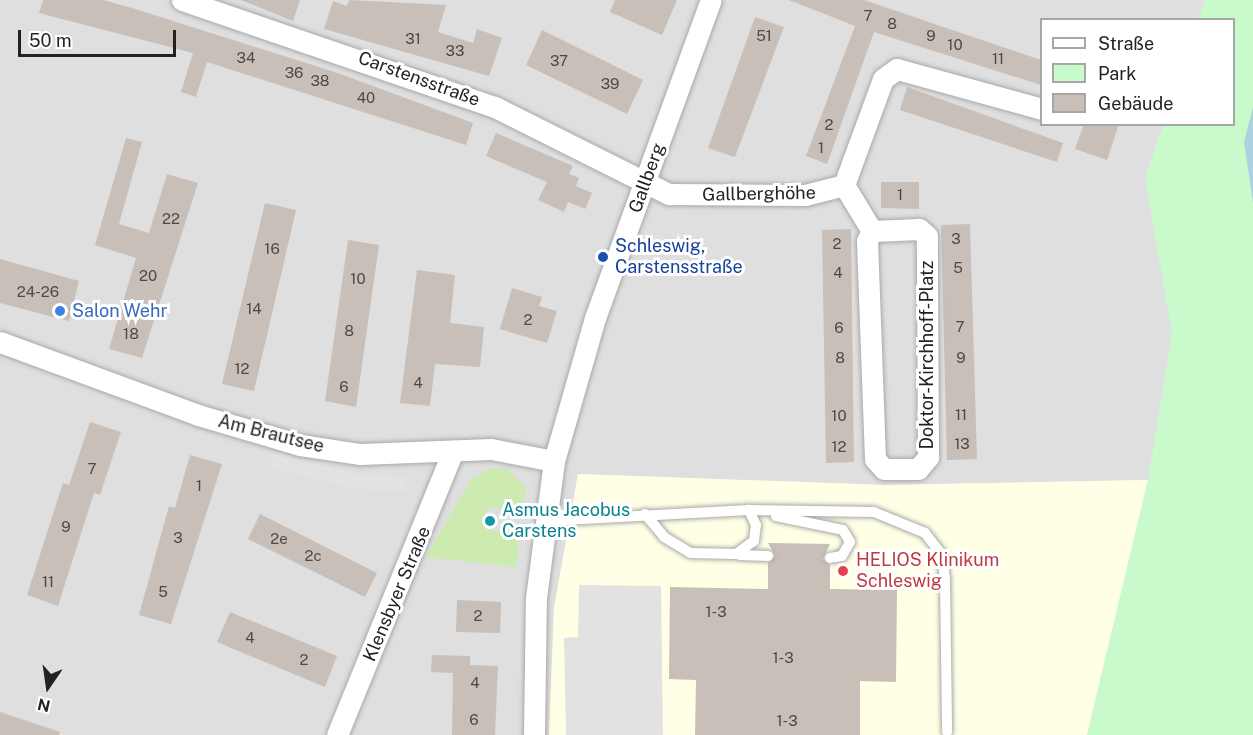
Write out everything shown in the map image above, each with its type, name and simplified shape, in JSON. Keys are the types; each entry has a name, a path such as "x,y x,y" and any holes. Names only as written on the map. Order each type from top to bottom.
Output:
{"street":[{"name":"Carstensstraße","path":"182,0 428,80 646,180"},
{"name":"Gallberg","path":"534,735 536,598 554,461 595,318 711,0"},
{"path":"872,231 858,201 844,185 883,79 897,69 1040,109"},
{"name":"Gallberghöhe","path":"646,180 669,194 714,198 805,195 844,185"},
{"name":"Doktor-Kirchhoff-Platz","path":"919,229 927,236 928,457 918,469 884,468 875,459 867,241 872,231 919,229"},
{"name":"Am Brautsee","path":"0,342 198,415 300,445 360,454 491,449 554,461"},
{"name":"Klensbyer Straße","path":"337,735 453,452"}],"lane":[{"path":"546,521 749,510 874,512 925,533 942,555 945,579 946,732"},
{"path":"736,554 754,541 756,525 749,510"},
{"path":"749,510 843,530 850,542 842,556 830,558"},
{"path":"645,514 664,537 691,553 768,556"}],"shaded area":[{"path":"0,0 1253,0 1253,735 1087,735 1148,480 884,485 578,474 554,608 549,735 0,735"},
{"path":"275,452 356,474 405,476 405,491 354,489 270,467"},
{"name":"HELIOS Klinikum Schleswig","path":"578,474 884,485 1148,480 1087,735 549,735 554,608"},
{"path":"579,585 661,586 663,735 566,735 564,638 578,637"}],"green space":[{"path":"1205,0 1253,0 1253,735 1087,735 1148,480 1172,334 1145,178 1163,126 1235,126 1235,18 1198,18"},
{"path":"491,468 507,468 526,488 522,508 485,509 485,530 519,532 517,567 426,557 470,480"}],"water":[{"path":"1253,107 1253,203 1244,142"}],"building":[{"path":"43,0 103,0 132,8 338,73 473,123 466,145 207,62 196,97 181,92 193,53 39,13"},
{"path":"241,0 300,0 293,21"},
{"path":"349,0 446,5 438,32 473,43 477,29 502,38 489,76 324,29 333,1 347,6"},
{"path":"615,0 677,0 662,35 610,12"},
{"path":"789,0 864,0 1040,60 1040,85 874,32 827,164 806,156 855,26"},
{"path":"755,17 784,27 735,157 708,148"},
{"path":"542,30 643,80 627,114 526,65"},
{"path":"907,87 1063,143 1057,162 900,110"},
{"path":"1083,126 1118,126 1107,160 1075,149"},
{"path":"496,133 573,166 569,174 579,178 576,186 592,193 585,209 568,202 564,212 538,200 547,182 486,156"},
{"path":"126,138 142,142 119,224 149,233 167,174 198,183 142,358 109,349 136,258 95,245"},
{"path":"881,182 919,182 919,209 881,208"},
{"path":"265,203 296,210 254,391 222,384"},
{"path":"970,224 977,459 947,460 941,225"},
{"path":"851,229 854,462 826,463 822,230"},
{"path":"348,240 379,245 356,407 325,401"},
{"path":"0,259 79,281 69,321 0,303"},
{"path":"417,270 455,275 450,323 484,327 480,367 435,364 430,406 400,403"},
{"path":"512,288 542,297 539,306 557,311 547,343 500,329"},
{"path":"90,422 121,432 100,495 94,493 58,606 27,595 63,483 69,485"},
{"path":"190,455 222,464 171,624 139,615 169,506 175,508"},
{"path":"260,514 377,573 365,597 248,539"},
{"path":"768,543 830,544 823,559 830,565 830,589 897,590 896,682 860,681 860,735 695,735 696,680 669,679 670,587 768,589 768,563 775,556"},
{"path":"457,600 501,602 500,633 456,632"},
{"path":"230,612 337,656 325,687 217,642"},
{"path":"432,655 470,656 470,665 498,666 495,735 452,735 453,673 431,672"},
{"path":"0,712 60,732 59,735 0,735"}],"place":[{"name":"Schleswig, Carstensstraße","path":"603,257"},
{"name":"Salon Wehr","path":"60,311"},
{"name":"Asmus Jacobus Carstens","path":"490,521"},
{"name":"HELIOS Klinikum Schleswig","path":"843,571"}]}
